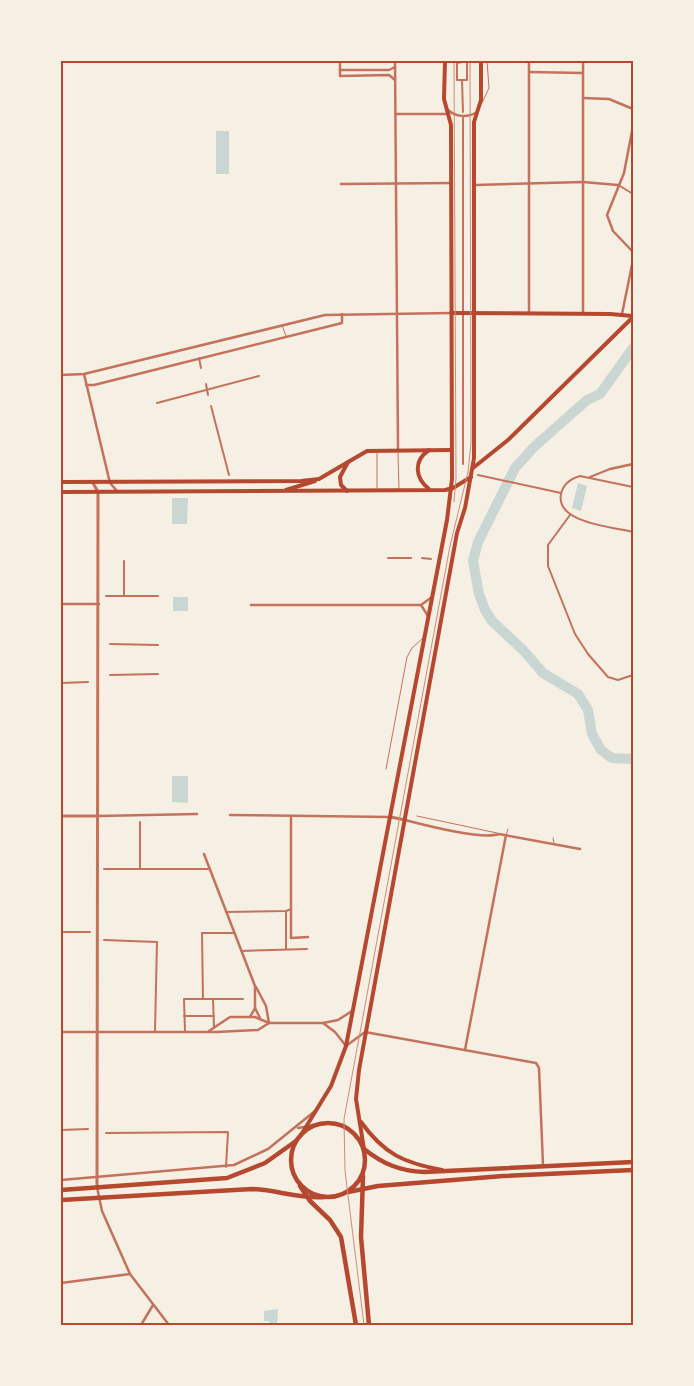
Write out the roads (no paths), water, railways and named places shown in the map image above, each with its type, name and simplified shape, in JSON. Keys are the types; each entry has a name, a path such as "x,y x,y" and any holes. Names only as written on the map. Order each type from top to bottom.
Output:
{"highway":[{"path":"61,1190 227,1178 265,1163 296,1142 316,1125 328,1123 343,1126 354,1134 364,1149 381,1161 398,1169 424,1172 633,1162"},
{"path":"296,1142 292,1153 292,1166 299,1183 307,1198 330,1220 342,1241 356,1325"},
{"path":"364,1149 361,1236 369,1325"},
{"path":"61,1200 252,1189 280,1192 307,1198 324,1198 340,1196 362,1188 503,1176 633,1170"},
{"path":"348,1192 356,1185 363,1172"},
{"path":"299,1183 307,1191 324,1198"}],"main road":[{"path":"302,1135 336,1075 346,1046 433,596 450,489 451,183 449,114 444,99 445,61"},
{"path":"364,1149 357,1087 365,1032 457,533 473,468 476,185 474,122 480,106 481,61"},
{"path":"451,313 583,313 633,316"},
{"path":"473,468 508,440 633,316"},
{"path":"283,491 319,479 363,452 377,449 451,450"},
{"path":"430,490 420,479 417,469 422,456 431,449"},
{"path":"347,491 341,485 340,477 349,460"},
{"path":"61,492 430,490 450,489 471,477"},
{"path":"61,482 286,482 319,479"},
{"path":"360,1120 378,1143 396,1156 414,1164 447,1171"}],"street":[{"path":"340,61 340,76 389,75 396,81"},
{"path":"395,61 398,449"},
{"path":"529,61 529,313"},
{"path":"583,61 583,313"},
{"path":"457,62 467,62 468,80 462,80 457,80 457,62"},
{"path":"340,70 389,70 395,67"},
{"path":"529,72 583,73"},
{"path":"462,80 463,112"},
{"path":"583,98 609,99 633,108"},
{"path":"447,108 456,115 471,115 477,112"},
{"path":"396,114 449,114"},
{"path":"463,118 463,464"},
{"path":"633,126 624,173 608,210 608,222 633,252"},
{"path":"476,185 583,182 618,185 633,194"},
{"path":"341,184 451,183"},
{"path":"622,314 633,260"},
{"path":"86,385 94,385 342,323 342,313"},
{"path":"61,375 84,374 324,315 342,313 451,313"},
{"path":"199,358 201,368"},
{"path":"84,374 110,483 117,491"},
{"path":"157,403 259,376"},
{"path":"206,384 208,395"},
{"path":"211,406 229,476"},
{"path":"590,477 633,464"},
{"path":"478,475 561,493"},
{"path":"633,487 580,476 571,479 565,484 561,493 561,504 570,515 633,532"},
{"path":"93,483 98,492 99,604 96,1031 97,1187 98,1198 130,1274 169,1325"},
{"path":"570,515 548,545 548,566 575,634 588,654 608,677 618,680 633,675"},
{"path":"388,558 411,558"},
{"path":"422,558 431,558"},
{"path":"124,561 124,596"},
{"path":"106,596 158,596"},
{"path":"251,605 421,605 433,596"},
{"path":"61,604 99,604"},
{"path":"421,605 428,616"},
{"path":"110,644 154,643 158,645"},
{"path":"110,675 158,674"},
{"path":"61,683 88,682"},
{"path":"61,816 197,814"},
{"path":"230,815 391,817 478,834 506,835 580,849"},
{"path":"291,816 291,938 308,937"},
{"path":"140,822 140,869"},
{"path":"466,1050 506,835"},
{"path":"204,854 255,986 266,1006 269,1023"},
{"path":"104,869 210,869"},
{"path":"226,912 286,911 291,909"},
{"path":"286,911 286,950"},
{"path":"61,932 90,932"},
{"path":"203,999 202,933 234,933"},
{"path":"104,940 157,942 155,1031"},
{"path":"241,951 307,949"},
{"path":"255,986 256,1008 260,1018"},
{"path":"185,1031 184,999 243,999"},
{"path":"213,999 214,1028"},
{"path":"250,1016 256,1008"},
{"path":"61,1032 256,1030 269,1023 323,1023 338,1020 354,1010"},
{"path":"184,1016 214,1016"},
{"path":"208,1031 230,1017 250,1016 260,1018 269,1023"},
{"path":"323,1023 335,1032 346,1046 365,1032 534,1062 538,1065 543,1165"},
{"path":"61,1180 226,1167 260,1154 296,1128 316,1110"},
{"path":"296,1128 316,1125"},
{"path":"61,1130 88,1129"},
{"path":"106,1133 228,1132 226,1167"},
{"path":"61,1283 130,1274"},
{"path":"141,1325 153,1304"}],"lane":[{"path":"480,106 489,88 487,61"},
{"path":"282,325 286,336"},
{"path":"377,449 377,491"},
{"path":"398,449 399,491"},
{"path":"386,769 407,657 412,648 424,637"},
{"path":"417,816 488,830 499,834"},
{"path":"506,835 508,829"},
{"path":"554,838 554,844"}],"waterway":[{"path":"633,348 600,394 587,400 534,447 515,468 478,542 473,561 479,594 485,610 492,621 523,650 543,673 578,694 588,710 592,734 601,750 612,758 633,759"}],"tram line":[{"path":"454,61 456,478 454,502"},
{"path":"364,1325 345,1171 344,1119 450,546 468,472 471,443 470,61"}]}
